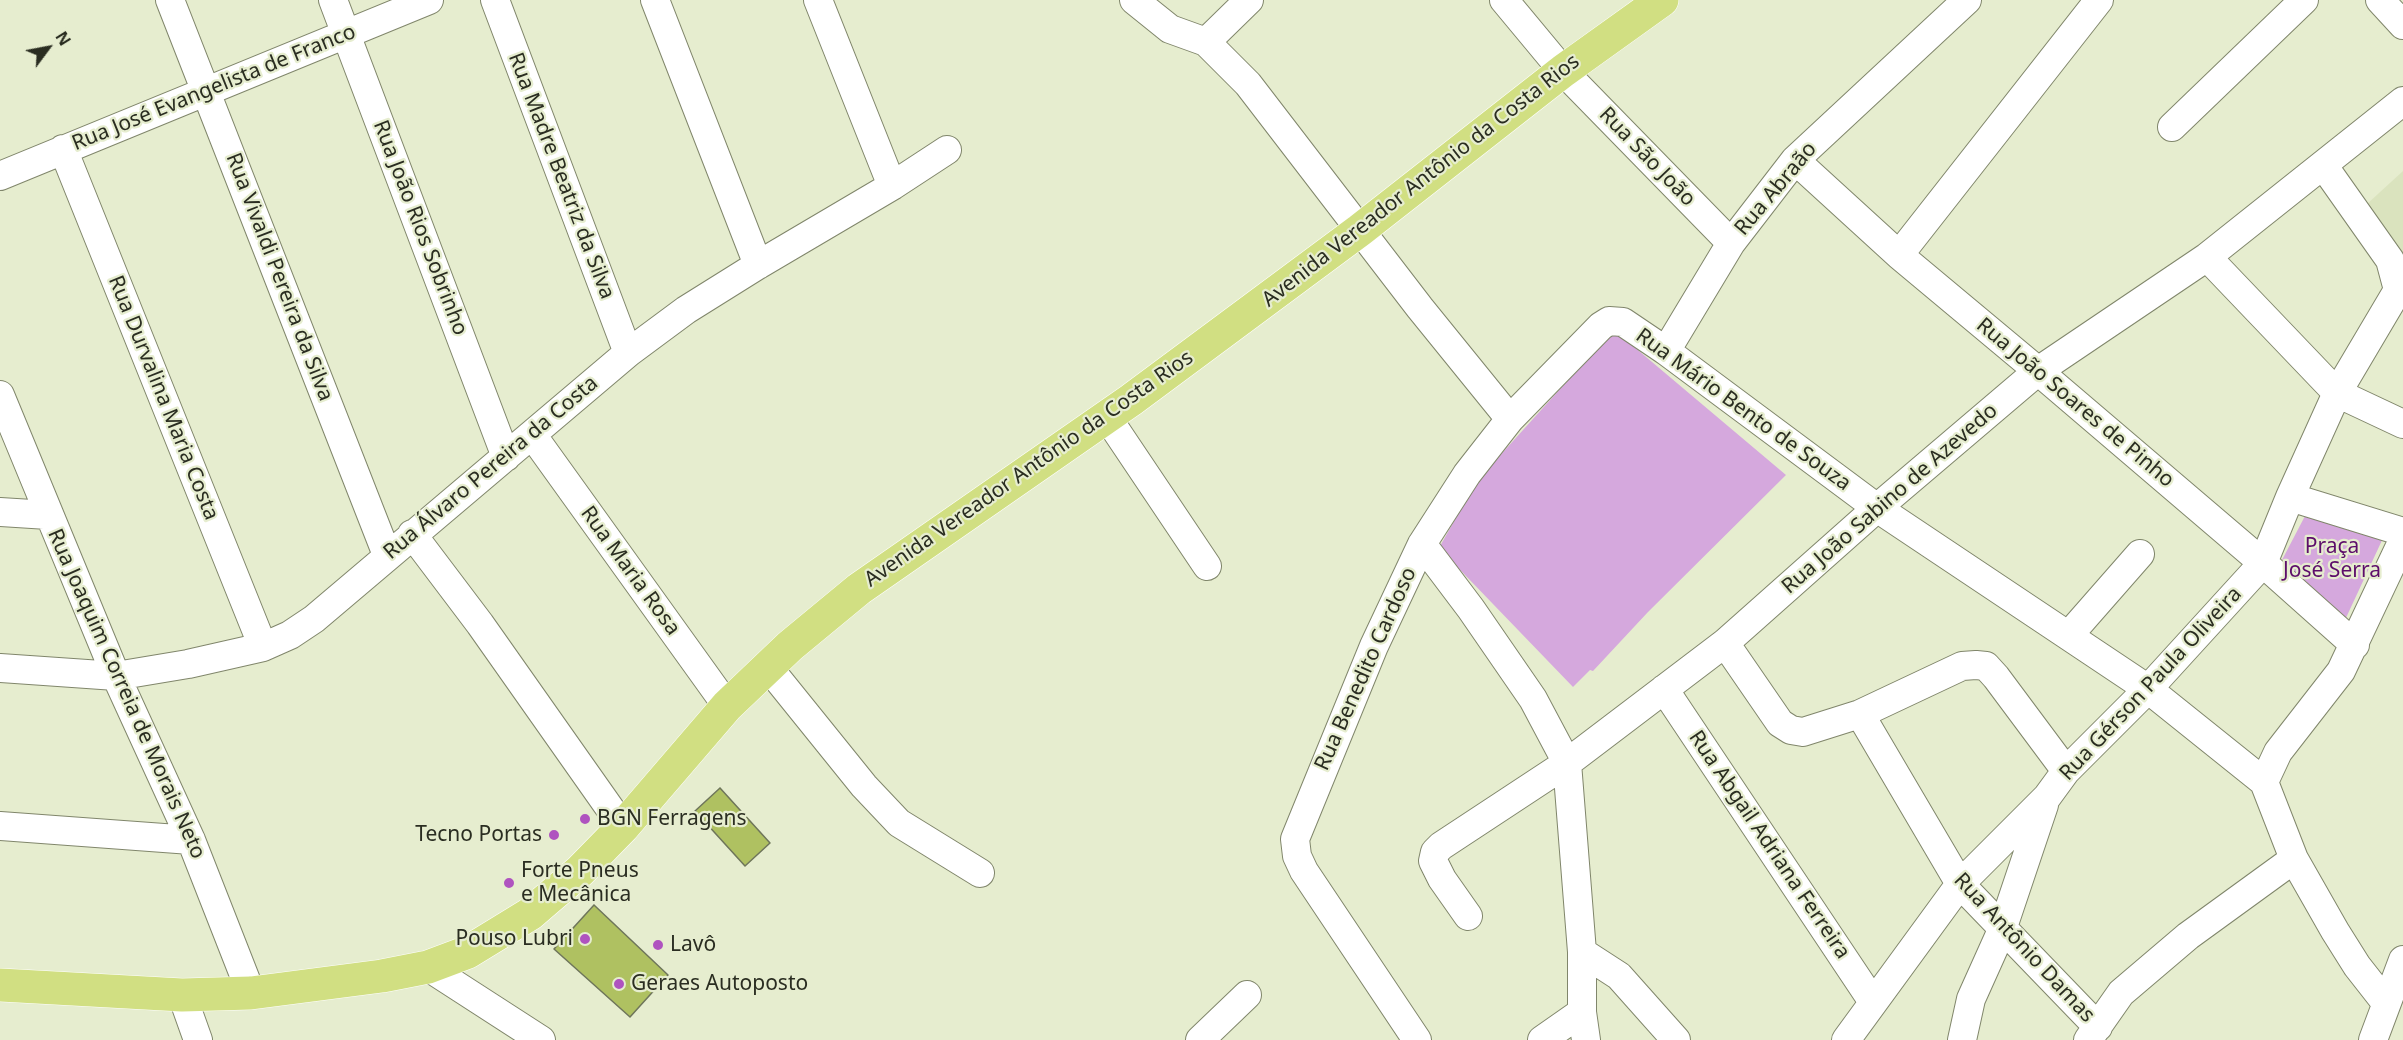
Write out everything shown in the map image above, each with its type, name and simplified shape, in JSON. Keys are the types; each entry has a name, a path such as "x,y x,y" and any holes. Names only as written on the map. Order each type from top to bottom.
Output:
{"main road":[{"name":"Avenida Vereador Antônio da Costa Rios","path":"0,985 182,995 251,993 382,976 428,967 468,952 530,914 580,871 623,827 727,706 768,667 859,589 1107,417 1360,230 1563,71 1662,0"}],"street":[{"name":"Rua Vivaldi Pereira da Silva","path":"170,0 387,555"},
{"name":"Rua João Rios Sobrinho","path":"333,0 506,457"},
{"name":"Rua José Evangelista de Franco","path":"0,176 429,0"},
{"name":"Rua Madre Beatriz da Silva","path":"495,0 628,353"},
{"path":"655,0 758,265"},
{"path":"818,0 892,186"},
{"path":"1134,0 1170,29 1206,42 1248,84 1510,419"},
{"path":"1206,42 1249,0"},
{"name":"Rua São João","path":"1504,0 1563,71 1731,243"},
{"name":"Rua Abraão","path":"1666,351 1731,243 1795,160 1967,0"},
{"path":"1899,255 2099,0"},
{"path":"2172,127 2304,0"},
{"path":"2380,0 2403,26"},
{"name":"Rua João Sabino de Azevedo","path":"1468,916 1442,879 1433,861 1435,852 1441,846 1567,763 1725,643 1876,508 2038,370 2207,257 2403,101"},
{"name":"Rua Durvalina Maria Costa","path":"63,149 263,647"},
{"name":"Rua Álvaro Pereira da Costa","path":"0,668 116,676 188,664 263,647 290,635 314,619 412,534 533,436 628,353 686,310 892,186 947,150"},
{"name":"Rua João Soares de Pinho","path":"1795,160 1899,255 2038,370 2355,645"},
{"path":"2323,165 2390,260 2401,291"},
{"path":"2207,257 2337,393 2403,424"},
{"name":"Rua Gérson Paula Oliveira","path":"1846,1040 1960,884 2047,797 2066,771 2148,688 2263,563 2337,393 2401,291"},
{"name":"Rua Mário Bento de Souza","path":"1601,326 1609,321 1623,322 1666,351 1876,508 2148,688 2264,782"},
{"name":"Rua Benedito Cardoso","path":"1417,1040 1304,871 1297,856 1295,839 1374,646 1422,544 1467,474 1510,419 1601,326"},
{"name":"Rua Joaquim Correia de Morais Neto","path":"0,395 116,676 191,840 251,993"},
{"path":"1107,417 1207,566"},
{"name":"Rua Maria Rosa","path":"533,436 727,706"},
{"path":"2290,497 2403,532"},
{"path":"0,512 48,515"},
{"path":"412,534 480,624 623,827"},
{"path":"2386,1003 2357,966 2294,859 2264,782 2278,752 2341,671 2403,540"},
{"path":"1422,544 1471,609 1533,699 1567,763 1582,952 1582,1012 1586,1040"},
{"path":"2069,635 2140,554"},
{"path":"1725,643 1780,723 1791,730 1803,732 1860,714 1962,666 1986,666 1996,676 2066,771"},
{"path":"768,667 864,786 899,823 980,873"},
{"name":"Rua Abgail Adriana Ferreira","path":"1664,689 1873,1002"},
{"name":"Rua Antônio Damas","path":"1860,714 1960,884 2093,1033"},
{"path":"1962,1040 1971,999 2002,930 2047,797"},
{"path":"0,826 191,840"},
{"path":"2093,1033 2121,993 2188,936 2294,859"},
{"path":"1582,952 1619,976 1676,1040"},
{"path":"2373,1040 2403,960"},
{"path":"428,967 542,1040"},
{"path":"182,995 198,1040"},
{"path":"1200,1040 1247,995"},
{"path":"1542,1040 1582,1012"}],"shaded area":[{"path":"2403,171 2403,267 2367,204"}],"green space":[{"path":"1620,335 1786,475 1648,612 1593,671 1590,670 1573,687 1439,548 1476,482 1608,336"},
{"name":"Praça José Serra","path":"2305,516 2384,536 2345,620 2282,560"}],"building":[{"path":"720,788 770,843 745,866 695,811"},
{"path":"594,905 668,975 630,1017 554,949"}],"place":[{"name":"BGN Ferragens","path":"585,819"},
{"name":"Tecno Portas","path":"554,835"},
{"name":"Forte Pneus e Mecânica","path":"509,883"},
{"name":"Pouso Lubri","path":"585,939"},
{"name":"Lavô","path":"658,945"},
{"name":"Geraes Autoposto","path":"619,984"}]}
